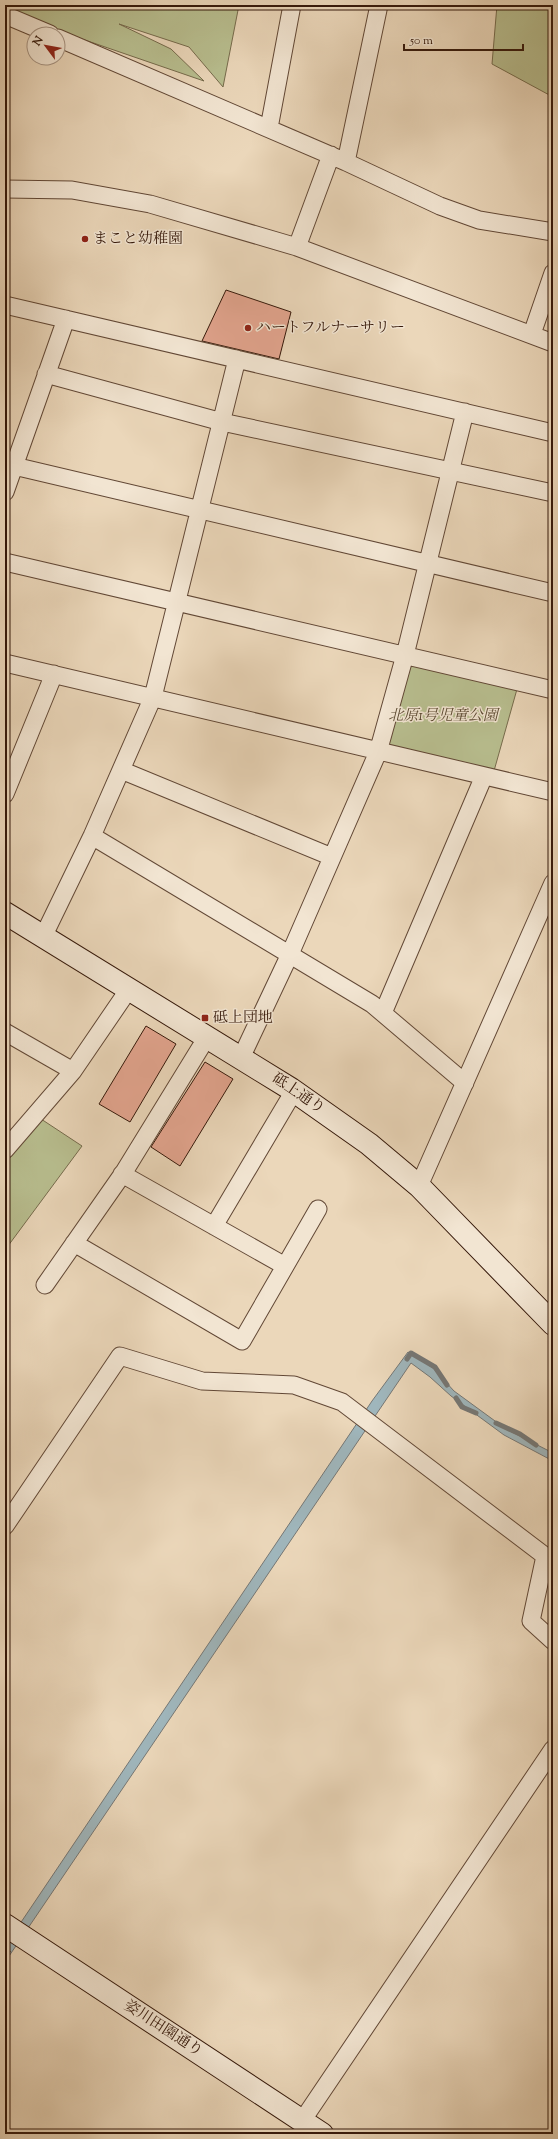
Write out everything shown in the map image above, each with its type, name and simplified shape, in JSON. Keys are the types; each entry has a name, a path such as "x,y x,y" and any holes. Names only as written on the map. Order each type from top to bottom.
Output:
{"street":[{"path":"269,128 292,5"},
{"path":"297,248 339,159 379,5"},
{"path":"5,15 31,26"},
{"path":"66,41 269,128 440,206 479,220 553,232"},
{"path":"5,189 72,190 150,204 297,248 553,343"},
{"path":"532,334 553,273"},
{"path":"5,305 553,433"},
{"path":"5,492 66,319"},
{"path":"43,937 92,836 153,697 201,509 237,359"},
{"path":"46,374 222,422 553,493"},
{"path":"241,1058 290,954 378,752 405,656 465,412"},
{"path":"14,466 427,562 553,593"},
{"path":"5,562 553,690"},
{"path":"5,663 553,792"},
{"path":"5,794 54,674"},
{"path":"121,770 332,857"},
{"path":"383,1013 484,776"},
{"path":"92,836 372,1004 465,1083"},
{"path":"419,1186 553,883"},
{"name":"砥上通り","path":"5,913 294,1091 369,1144 419,1186 553,1324"},
{"path":"6,1148 73,1071 129,989"},
{"path":"5,1032 73,1071"},
{"path":"44,1285 122,1174 207,1037"},
{"path":"214,1226 294,1091"},
{"path":"122,1174 285,1266"},
{"path":"74,1243 242,1340 318,1209"},
{"path":"5,1526 120,1356 202,1381 294,1385 342,1402 545,1556 531,1621 553,1641"},
{"path":"302,2121 553,1749"},
{"name":"姿川田園通り","path":"5,1925 322,2134"}],"green space":[{"path":"7,5 239,5 223,87 189,47 119,24 171,49 204,81 66,34 66,26 44,26 15,16"},
{"path":"497,5 553,5 553,97 492,64"},
{"name":"北原1号児童公園","path":"405,655 519,682 492,778 378,752"},
{"path":"35,1115 82,1146 5,1250 5,1150"}],"water":[{"path":"408,1352 433,1368 454,1391 506,1429 553,1453 553,1461 504,1435 451,1396 430,1377 411,1363 5,1962 5,1946 372,1401"}],"building":[{"name":"ハートフルナーサリー","path":"226,290 291,312 279,359 202,341"},
{"path":"146,1026 176,1044 130,1122 99,1104"},
{"path":"205,1062 233,1079 180,1166 151,1147"}],"waterway":[{"path":"407,1359 411,1353 435,1367 447,1385"},
{"path":"456,1398 462,1407 476,1413"},
{"path":"496,1423 520,1434 536,1445"}],"place":[{"name":"まこと幼稚園","path":"85,239"},
{"name":"ハートフルナーサリー","path":"248,328"},
{"name":"砥上団地","path":"205,1018"}]}
